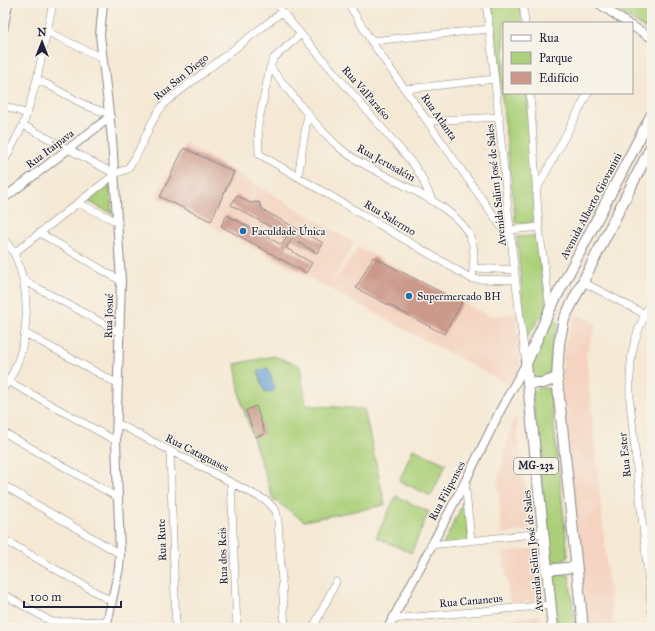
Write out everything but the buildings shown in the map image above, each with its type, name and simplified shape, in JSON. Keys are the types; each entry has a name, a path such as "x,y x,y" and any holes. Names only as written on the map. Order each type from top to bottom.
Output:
{"main road":[{"name":"Avenida Alberto Giovanini","path":"550,309 593,230 652,114"},
{"name":"MG-232","path":"582,628 557,378 559,344 564,319 652,145"},
{"path":"593,230 605,236"},
{"path":"550,309 561,315 564,319"},
{"name":"Avenida Selim José de Sales","path":"550,309 526,364 542,534 553,628"},
{"path":"528,383 543,383 557,378"},
{"path":"546,570 576,567"}],"street":[{"path":"3,30 8,3"},
{"path":"3,164 24,125 48,32 53,3"},
{"name":"Rua ValParaíso","path":"278,3 282,12 414,165 432,200"},
{"name":"Rua Atlanta","path":"348,3 371,41 513,244"},
{"name":"Avenida Salim José de Sales","path":"486,3 500,117 526,364"},
{"path":"523,3 525,22"},
{"path":"598,3 625,22"},
{"name":"Rua Josué","path":"102,4 100,35 110,115 121,281 121,333 116,441 120,554 107,624"},
{"name":"Rua San Diego","path":"115,174 127,169 131,165 159,109 167,101 282,12"},
{"path":"633,27 652,38"},
{"path":"371,41 490,29"},
{"path":"48,32 102,58"},
{"path":"270,67 274,58 301,34"},
{"name":"Rua Jerusalém","path":"270,67 339,148 351,157 377,172 432,200 456,219 467,232 472,242 472,279"},
{"name":"Rua Salermo","path":"270,67 258,125 259,154 269,162 298,177 472,279 516,280"},
{"path":"37,78 87,106 110,115"},
{"path":"406,89 495,79"},
{"path":"530,94 539,227 550,309"},
{"path":"536,192 587,94"},
{"path":"3,105 27,114"},
{"path":"298,177 308,113"},
{"name":"Rua Itaipava","path":"3,198 110,115"},
{"path":"428,121 500,117"},
{"path":"14,253 115,174 24,125"},
{"path":"78,203 118,222"},
{"path":"511,230 539,227"},
{"path":"40,233 121,281"},
{"path":"3,238 14,253 23,280 25,333 8,382 3,389"},
{"path":"473,268 515,270"},
{"path":"23,280 121,333"},
{"path":"583,282 652,318"},
{"name":"Rua Ester","path":"652,300 644,314 634,340 630,368 630,395 652,613"},
{"path":"25,333 118,384"},
{"name":"Rua Filipenses","path":"388,628 465,482 483,443 526,364"},
{"path":"8,382 116,441"},
{"name":"Rua Cataguases","path":"117,424 267,501 276,511 278,521 285,628"},
{"path":"3,432 117,498"},
{"name":"Rua Rute","path":"170,452 176,628"},
{"path":"465,482 471,540"},
{"name":"Rua dos Reis","path":"231,483 237,628"},
{"path":"3,485 120,554"},
{"path":"431,545 542,534"},
{"path":"3,539 111,601"},
{"path":"313,628 336,582"},
{"path":"3,594 52,625 107,624"},
{"name":"Rua Cananeus","path":"393,619 550,605"}],"shaded area":[{"path":"185,142 354,243 330,287 358,247 489,316 516,313 520,367 511,386 156,196"},
{"path":"575,313 596,324 586,355 613,628 587,628 562,385 563,350"},
{"path":"515,415 531,530 501,534 498,480"},
{"path":"534,548 541,601 510,604 503,553"},
{"path":"540,615 542,628 512,628 510,619"}],"green space":[{"path":"492,3 520,3 521,22 503,22 503,94 527,94 536,212 534,220 528,224 515,223"},
{"path":"605,3 646,3 652,7 652,33"},
{"path":"110,185 112,214 88,201"},
{"path":"536,236 547,308 526,338 517,237"},
{"path":"550,320 557,320 558,324 554,338 551,371 546,379 532,378 531,365 533,357"},
{"path":"274,356 300,366 306,405 364,409 385,505 304,521 273,499 241,401 235,364"},
{"path":"539,387 550,389 568,556 565,560 554,561 550,558 532,392"},
{"path":"413,449 446,464 431,496 399,481"},
{"path":"396,496 429,512 411,553 376,537"},
{"path":"466,497 469,544 442,547"},
{"path":"560,573 569,575 576,628 558,628 552,579"}],"water":[{"path":"268,368 275,390 265,393 258,371"}],"place":[{"name":"Faculdade Única","path":"243,231"},
{"name":"Supermercado BH","path":"409,296"}]}
